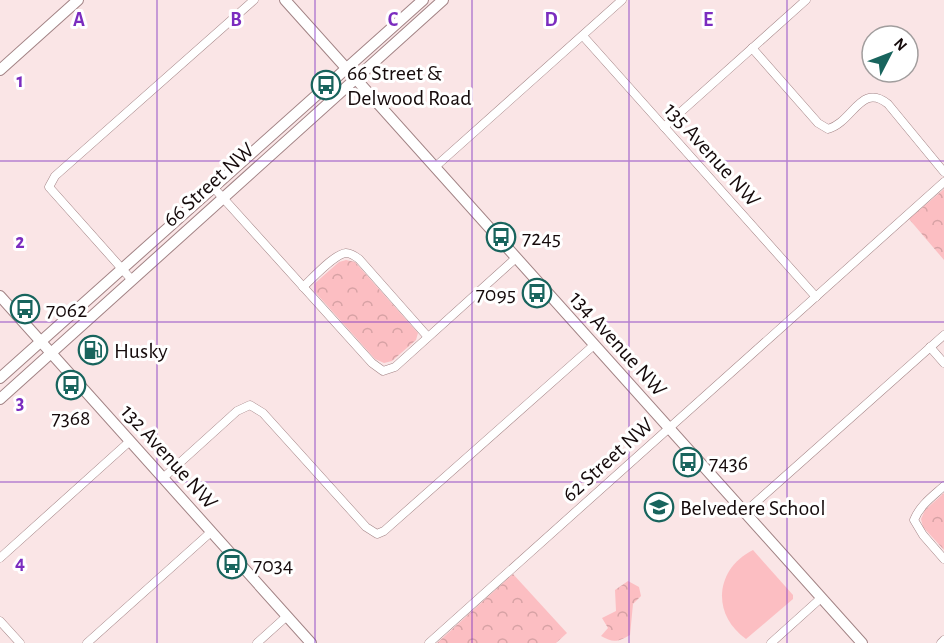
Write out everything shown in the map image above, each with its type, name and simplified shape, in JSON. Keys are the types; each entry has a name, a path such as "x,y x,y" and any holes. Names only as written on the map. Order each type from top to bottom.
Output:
{"street":[{"path":"0,70 78,0"},
{"path":"131,279 49,187 55,176 254,0"},
{"name":"134 Avenue NW","path":"285,0 862,643"},
{"name":"66 Street NW","path":"0,378 423,0"},
{"name":"66 Street NW","path":"0,399 443,0"},
{"path":"435,167 622,0"},
{"path":"664,127 806,0"},
{"name":"135 Avenue NW","path":"583,36 816,297"},
{"path":"752,48 818,123 828,129 868,98 874,96 888,104 944,172"},
{"name":"62 Street NW","path":"429,643 944,182"},
{"path":"214,188 372,363 383,371 396,367 516,258"},
{"path":"303,287 336,257 347,253 353,255 428,337"},
{"name":"132 Avenue NW","path":"0,296 311,643"},
{"path":"745,512 944,335"},
{"path":"163,478 237,411 250,405 263,413 366,527 377,534 384,531 594,345"},
{"path":"930,347 944,363"},
{"path":"0,558 130,441"},
{"path":"944,486 924,504 914,520 923,535 944,559"},
{"path":"87,643 211,532"},
{"path":"771,643 821,597"},
{"path":"257,643 287,616"},
{"path":"0,621 20,643"},
{"path":"941,643 944,640"}],"green space":[{"path":"944,189 944,260 909,219"},
{"path":"346,260 355,262 418,333 416,340 392,361 384,363 375,359 314,291 314,284 339,262"},
{"path":"944,493 944,550 923,527 921,519 925,510"},
{"path":"753,550 793,595 793,599 746,639 727,617 722,592 731,568 740,558"},
{"path":"513,574 567,633 556,643 437,643"},
{"path":"628,581 639,587 641,596 633,604 630,635 612,641 601,636 608,628 602,618 616,611 615,590"}],"place":[{"name":"66 Street & Delwood Road","path":"326,85"},
{"name":"7245","path":"501,237"},
{"name":"7095","path":"537,293"},
{"name":"7062","path":"25,309"},
{"name":"Husky","path":"93,350"},
{"name":"7368","path":"71,385"},
{"name":"7436","path":"688,462"},
{"name":"Belvedere School","path":"659,507"},
{"name":"7034","path":"232,564"}]}
